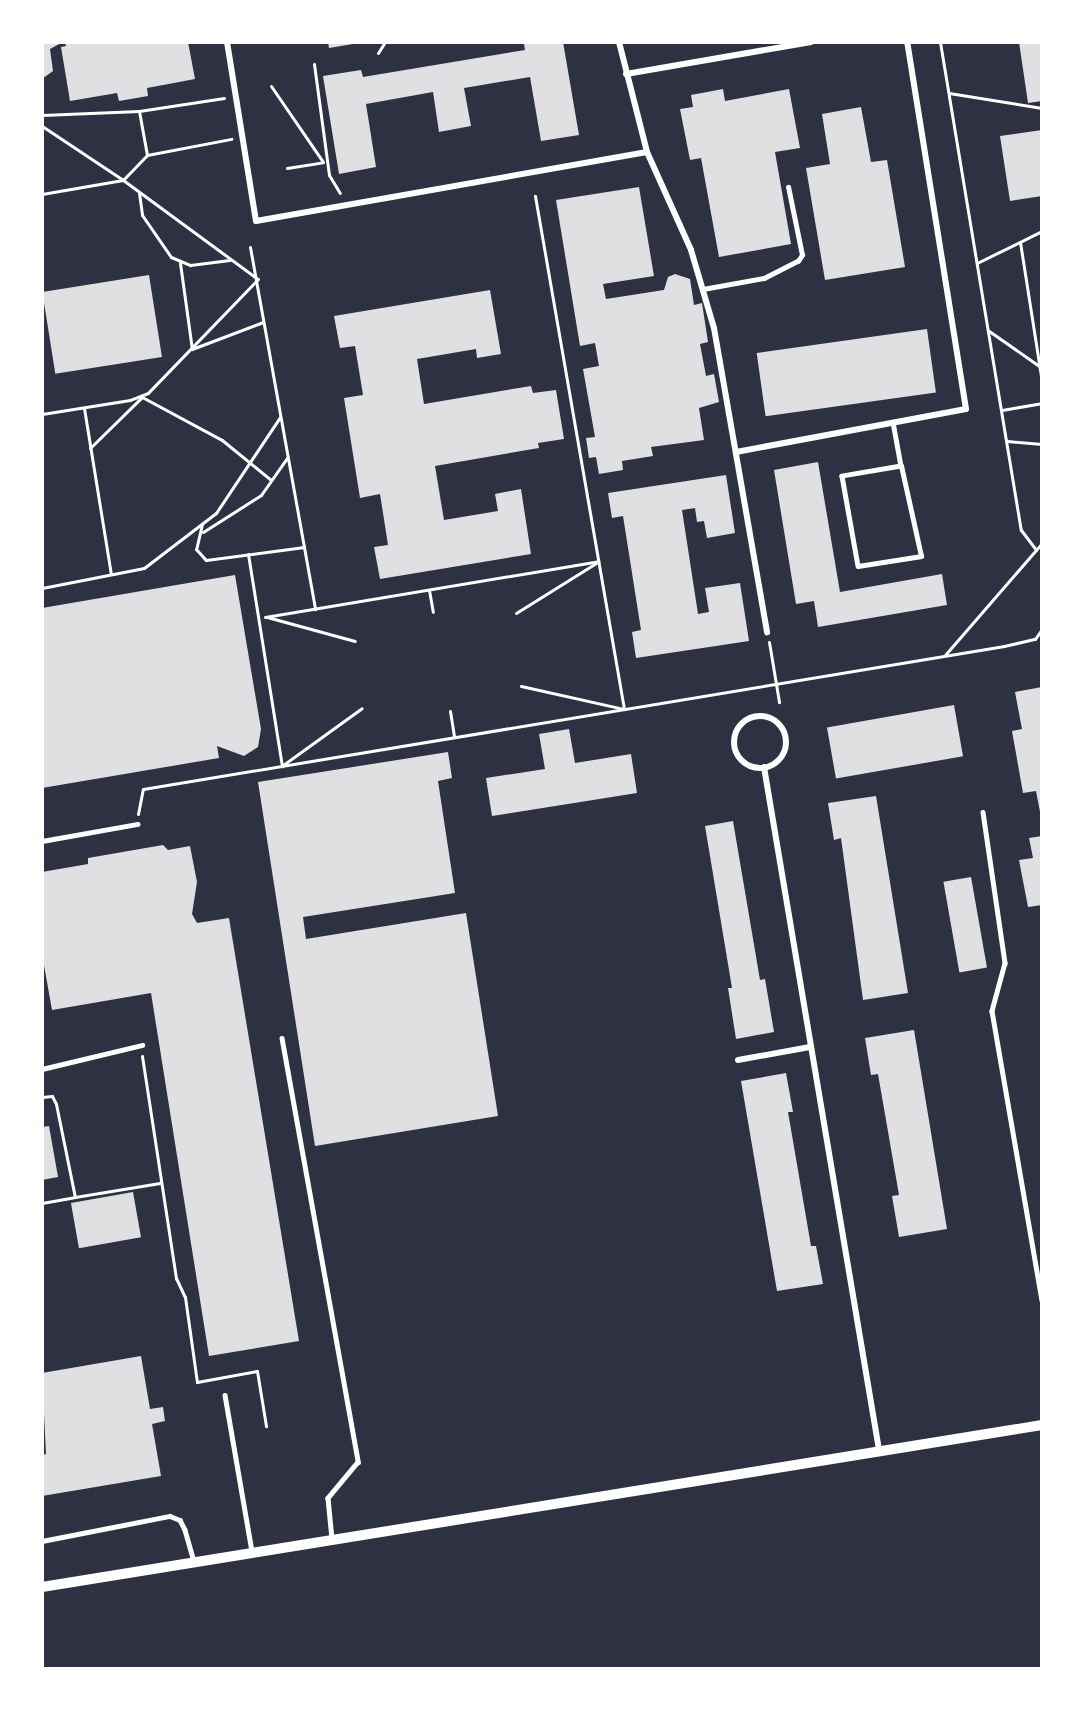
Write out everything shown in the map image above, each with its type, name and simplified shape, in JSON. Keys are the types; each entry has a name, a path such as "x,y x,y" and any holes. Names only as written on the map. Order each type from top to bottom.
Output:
{"street":[{"path":"227,42 256,221 647,152"},
{"path":"619,42 647,152 691,250 714,328 767,632"},
{"path":"626,74 810,42"},
{"path":"736,452 966,409 907,42"},
{"path":"754,716 777,722 786,738 780,759 764,767 747,764 736,751 737,729 754,716"},
{"path":"764,767 879,1450"},
{"path":"738,1060 810,1047"},
{"path":"42,1587 1042,1425"}],"lane":[{"path":"703,289 764,278 798,261 802,255 788,187"},
{"path":"893,422 901,465 912,501 921,556 858,566 842,476 901,465"},
{"path":"983,812 1005,963 992,1011 1042,1300"},
{"path":"42,841 137,824"},
{"path":"282,1038 358,1462 328,1498 332,1539"},
{"path":"42,1069 140,1045"},
{"path":"225,1395 252,1552"},
{"path":"42,1541 170,1516 180,1520 194,1562"}],"path":[{"path":"378,53 385,42"},
{"path":"940,42 1021,530 1036,550"},
{"path":"314,64 325,162 332,183 340,194"},
{"path":"271,86 325,162"},
{"path":"949,93 1042,108"},
{"path":"42,115 139,111 226,97"},
{"path":"139,111 147,155"},
{"path":"42,126 123,180 258,279"},
{"path":"42,194 123,180 147,155 232,139"},
{"path":"286,168 325,162"},
{"path":"139,192 139,204 151,233 171,257 180,262 203,266 230,260"},
{"path":"535,196 624,709"},
{"path":"977,262 1042,231"},
{"path":"1020,242 1042,383"},
{"path":"250,247 258,279 263,322 315,609"},
{"path":"180,262 192,349"},
{"path":"90,448 141,397 161,383 258,279"},
{"path":"192,349 263,322"},
{"path":"989,332 1041,368"},
{"path":"42,414 141,397 222,440 272,480"},
{"path":"1002,410 1042,403"},
{"path":"84,408 111,574"},
{"path":"42,588 144,568 202,524 234,490 281,416"},
{"path":"1007,441 1042,444"},
{"path":"287,458 272,480 250,504 197,536 196,549 206,560 304,547"},
{"path":"202,524 203,532"},
{"path":"945,656 1042,543"},
{"path":"248,554 282,766"},
{"path":"355,641 266,617 598,561 516,613"},
{"path":"429,590 433,612"},
{"path":"137,824 142,789 945,656 1035,639 1042,628"},
{"path":"767,632 779,702"},
{"path":"521,686 624,709"},
{"path":"282,766 362,708"},
{"path":"450,711 454,737"},
{"path":"140,1045 154,1121 160,1183 176,1278 185,1297 197,1382 257,1371 266,1426"},
{"path":"42,1097 52,1096 56,1104 75,1197"},
{"path":"42,1203 160,1183"}],"building":[{"path":"42,42 63,42 50,49 53,71 42,79"},
{"path":"65,42 188,42 195,79 147,88 148,96 119,101 117,93 70,101 61,47 66,46"},
{"path":"328,42 359,42 359,43 329,48"},
{"path":"563,42 579,135 541,141 530,77 464,88 471,126 439,132 433,92 366,104 376,167 339,174 323,76 361,70 363,77 525,50 524,44"},
{"path":"1019,42 1042,42 1042,101 1028,103"},
{"path":"723,89 725,101 789,89 800,148 775,152 791,244 719,257 701,158 690,160 680,109 693,107 691,95"},
{"path":"861,107 871,162 887,160 905,267 825,280 806,168 830,164 822,114"},
{"path":"1042,130 1042,196 1010,201 1000,136"},
{"path":"639,187 654,276 603,284 606,299 664,290 668,277 675,274 690,279 694,305 702,303 708,342 700,344 706,376 714,374 719,402 699,408 704,440 651,447 653,456 622,461 623,470 599,474 596,457 589,458 586,438 595,437 583,369 599,366 595,343 580,346 556,200"},
{"path":"149,275 162,357 55,374 42,292"},
{"path":"490,290 501,354 477,358 476,349 417,359 424,404 531,386 533,393 556,390 564,439 538,443 539,448 435,466 444,520 498,511 495,494 521,489 531,554 380,579 374,547 388,545 380,494 360,498 344,398 363,395 355,346 340,348 334,316"},
{"path":"927,329 936,392 766,416 757,353"},
{"path":"818,462 840,592 942,574 947,605 818,627 814,601 796,604 774,470"},
{"path":"726,475 735,533 707,538 704,521 697,522 695,508 682,510 698,614 709,612 705,588 740,583 749,641 636,658 632,632 641,630 623,516 612,518 608,493"},
{"path":"235,575 261,729 258,747 244,756 217,746 219,758 42,788 42,608"},
{"path":"1042,687 1041,817 1036,791 1023,793 1012,731 1022,729 1015,692"},
{"path":"954,705 963,756 836,779 827,727"},
{"path":"569,729 575,763 631,754 637,793 492,816 486,778 545,769 539,734"},
{"path":"448,752 452,778 438,781 455,893 303,917 306,939 466,913 498,1116 315,1146 258,782"},
{"path":"876,796 908,993 863,1000 841,838 834,840 828,803"},
{"path":"733,821 760,980 765,979 774,1032 736,1039 728,988 732,988 705,826"},
{"path":"1042,836 1042,905 1028,907 1019,860 1033,858 1029,838"},
{"path":"163,845 168,850 190,846 197,882 192,914 197,923 229,918 299,1341 209,1356 151,993 52,1010 42,954 42,872 88,864 88,858"},
{"path":"971,877 987,968 959,972 943,882"},
{"path":"914,1030 947,1229 899,1237 892,1196 899,1195 878,1074 871,1075 865,1038"},
{"path":"786,1073 793,1112 788,1112 811,1246 816,1246 823,1284 777,1291 741,1081"},
{"path":"49,1126 58,1177 42,1180 42,1127"},
{"path":"133,1192 141,1237 79,1248 71,1203"},
{"path":"141,1356 150,1409 163,1407 165,1421 152,1424 161,1476 42,1496 42,1455 46,1454 42,1373"}]}
